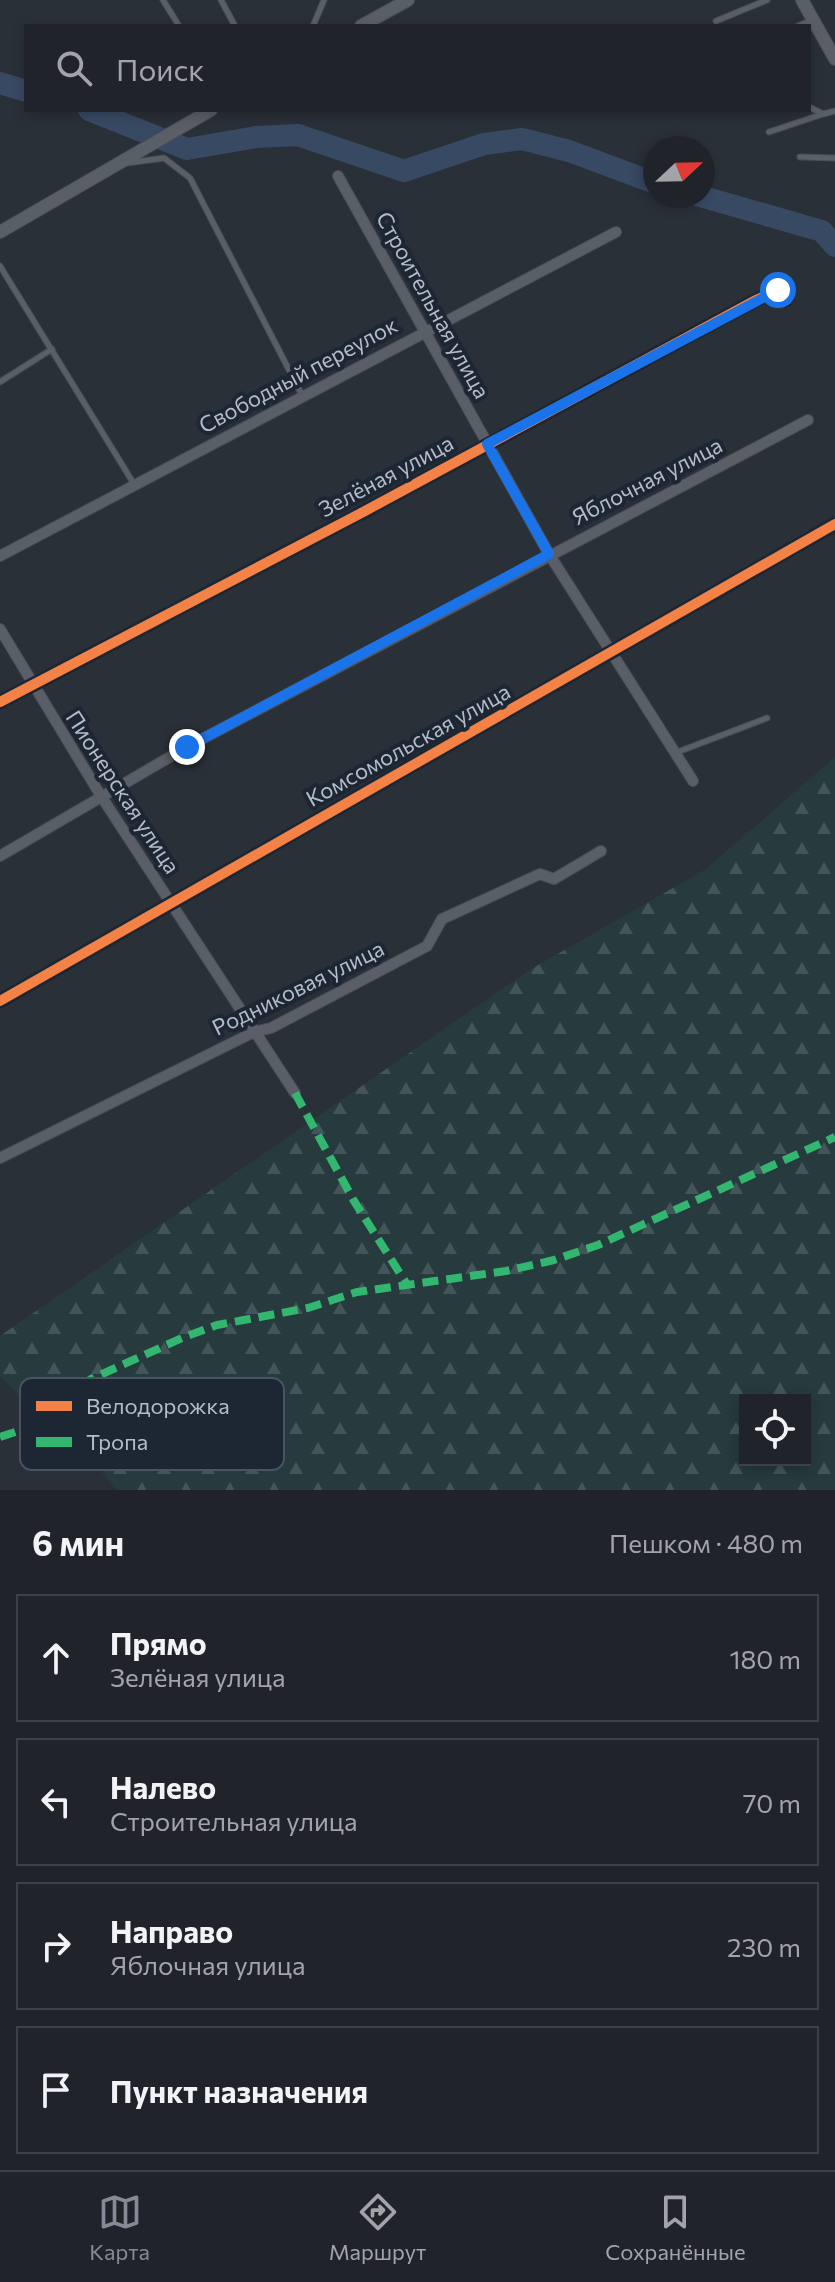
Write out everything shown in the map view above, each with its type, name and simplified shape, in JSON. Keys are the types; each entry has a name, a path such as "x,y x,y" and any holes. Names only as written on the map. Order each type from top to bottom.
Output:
{"street":[{"path":"365,24 408,0"},
{"path":"802,0 835,59"},
{"path":"0,232 207,112"},
{"name":"Строительная улица","path":"338,176 549,554 693,781"},
{"name":"Свободный переулок","path":"0,556 425,329 616,232"},
{"name":"Зелёная улица","path":"0,702 778,290 786,300"},
{"name":"Яблочная улица","path":"0,856 101,796 549,554 808,420"},
{"name":"Комсомольская улица","path":"0,1001 611,655 835,524"},
{"name":"Пионерская улица","path":"0,629 101,796 295,1093"},
{"name":"Родниковая улица","path":"0,1158 254,1032 271,1028 427,946 442,919 540,874 554,879 601,851"}],"lane":[{"path":"163,0 178,24"},
{"path":"221,0 234,24"},
{"path":"314,24 324,0"},
{"path":"716,21 767,0"},
{"path":"802,24 813,19"},
{"path":"811,108 823,114"},
{"path":"769,132 835,111"},
{"path":"800,157 835,158"},
{"path":"115,165 164,158 190,178 302,395"},
{"path":"0,266 135,485"},
{"path":"0,382 52,349"},
{"path":"674,753 767,718"}],"green space":[{"path":"835,757 835,1490 118,1490 100,1470 284,1470 284,1378 20,1378 20,1396 0,1376 0,1336 528,971 706,869"}],"waterway":[{"path":"0,83 24,90"},
{"path":"94,112 187,149 256,137 298,135 404,171 484,144 522,139 569,151 643,179"},
{"path":"715,200 822,231 835,246"}],"marked path":[{"path":"295,1093 354,1201 406,1283"},
{"path":"93,1378 217,1325 308,1308 357,1292 506,1271 554,1260 598,1245 835,1137"},
{"path":"0,1437 20,1430"}],"cycle path":[{"path":"0,702 365,511 756,300 778,290 786,300"},
{"path":"0,1001 835,524"}],"route":[{"path":"187,747 549,554 487,444 778,290"}]}
